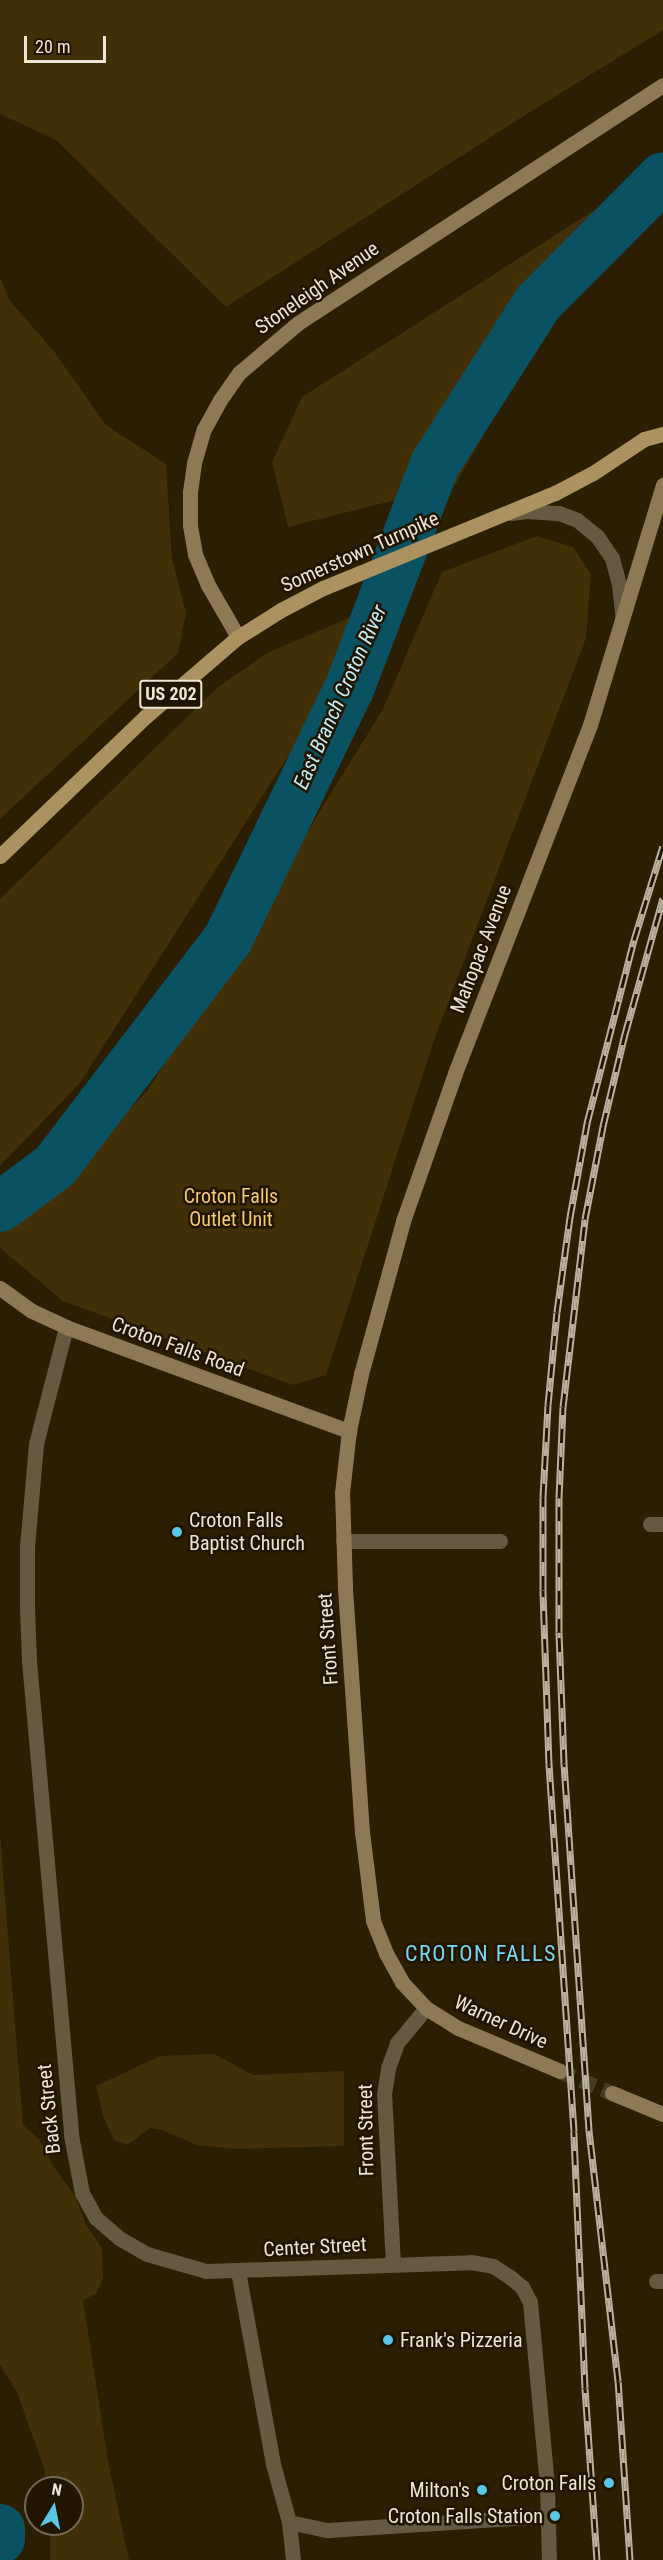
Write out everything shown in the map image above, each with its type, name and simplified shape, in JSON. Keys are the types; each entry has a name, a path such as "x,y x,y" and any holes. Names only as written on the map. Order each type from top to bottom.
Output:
{"main road":[{"name":"Stoneleigh Avenue","path":"238,637 208,585 195,554 190,525 190,492 194,463 204,429 220,400 239,373 298,323 663,85"},
{"name":"Somerstown Turnpike","path":"0,856 146,716 238,637 281,610 369,568 502,515 593,472 644,439 663,434"},
{"name":"Mahopac Avenue","path":"343,1541 342,1493 349,1431 381,1297 421,1169 459,1062 572,776 663,484"},
{"name":"Croton Falls Road","path":"2,1290 32,1311 66,1327 349,1431"},
{"name":"Front Street","path":"343,1541 362,1821 373,1920 386,1953 402,1982 426,2008"},
{"name":"Warner Drive","path":"426,2008 458,2028 560,2071"},
{"path":"612,2093 663,2114"}],"street":[{"path":"502,515 527,511 559,513 577,520 597,536 612,558 619,584 622,615"},
{"name":"Back Street","path":"66,1327 36,1444 28,1526 27,1598 29,1661 71,2135 77,2169 82,2193 96,2218 119,2238 147,2254 176,2264 206,2271 238,2271"},
{"path":"343,1541 500,1541"},
{"name":"Front Street","path":"393,2264 382,2193 384,2094 388,2068 397,2043 426,2008"},
{"path":"393,2264 471,2262 493,2266 522,2287 530,2302 547,2486 546,2516 549,2560"},
{"name":"Center Street","path":"238,2271 393,2264"},
{"path":"238,2271 273,2464 289,2522 293,2560"},
{"path":"289,2522 328,2530 546,2516"}],"green space":[{"path":"0,0 663,0 663,30 525,115 226,307 56,140 0,114"},
{"path":"663,159 663,179 597,233 455,485 288,527 272,462 302,397 629,188"},
{"path":"0,278 10,301 53,350 106,425 166,464 172,559 186,613 178,653 0,819"},
{"name":"Croton Falls Outlet Unit","path":"537,536 573,547 591,574 586,638 434,1040 326,1375 293,1385 63,1301 0,1248 0,1225 42,1201 148,1090 383,709 442,572"},
{"path":"386,602 80,1083 0,1166 0,899 218,687 267,653"},
{"path":"0,1834 23,2125 39,2139 54,2167 75,2196 86,2225 102,2248 103,2278 96,2294 83,2300 108,2461 129,2560 50,2560 50,2536 84,2536 84,2476 45,2476 17,2392 0,2365"},
{"path":"214,2054 253,2075 344,2071 344,2146 235,2149 197,2145 162,2130 150,2128 127,2145 114,2140 103,2116 96,2086 160,2056"}],"waterway":[{"name":"East Branch Croton River","path":"0,1207 55,1166 228,939 349,689 435,464 538,303 663,177"},
{"name":"East Branch Croton River","path":"0,2529 0,2539"}],"tunnel":[{"path":"560,2071 612,2093"}],"railway":[{"path":"597,2560 585,2388 574,2131 549,1764 543,1590 543,1497 548,1405 557,1312 570,1217 587,1123 634,940 663,846"},
{"path":"630,2560 618,2381 589,2130 564,1763 559,1632 559,1498 563,1407 585,1219 603,1126 625,1034 663,898"}],"place":[{"name":"Croton Falls Baptist Church","path":"177,1532"},
{"name":"Frank's Pizzeria","path":"388,2340"},
{"name":"Croton Falls","path":"609,2483"},
{"name":"Milton's","path":"482,2490"},
{"name":"Croton Falls Station","path":"555,2516"}],"district":[{"name":"CROTON FALLS","path":"481,1954"}]}
